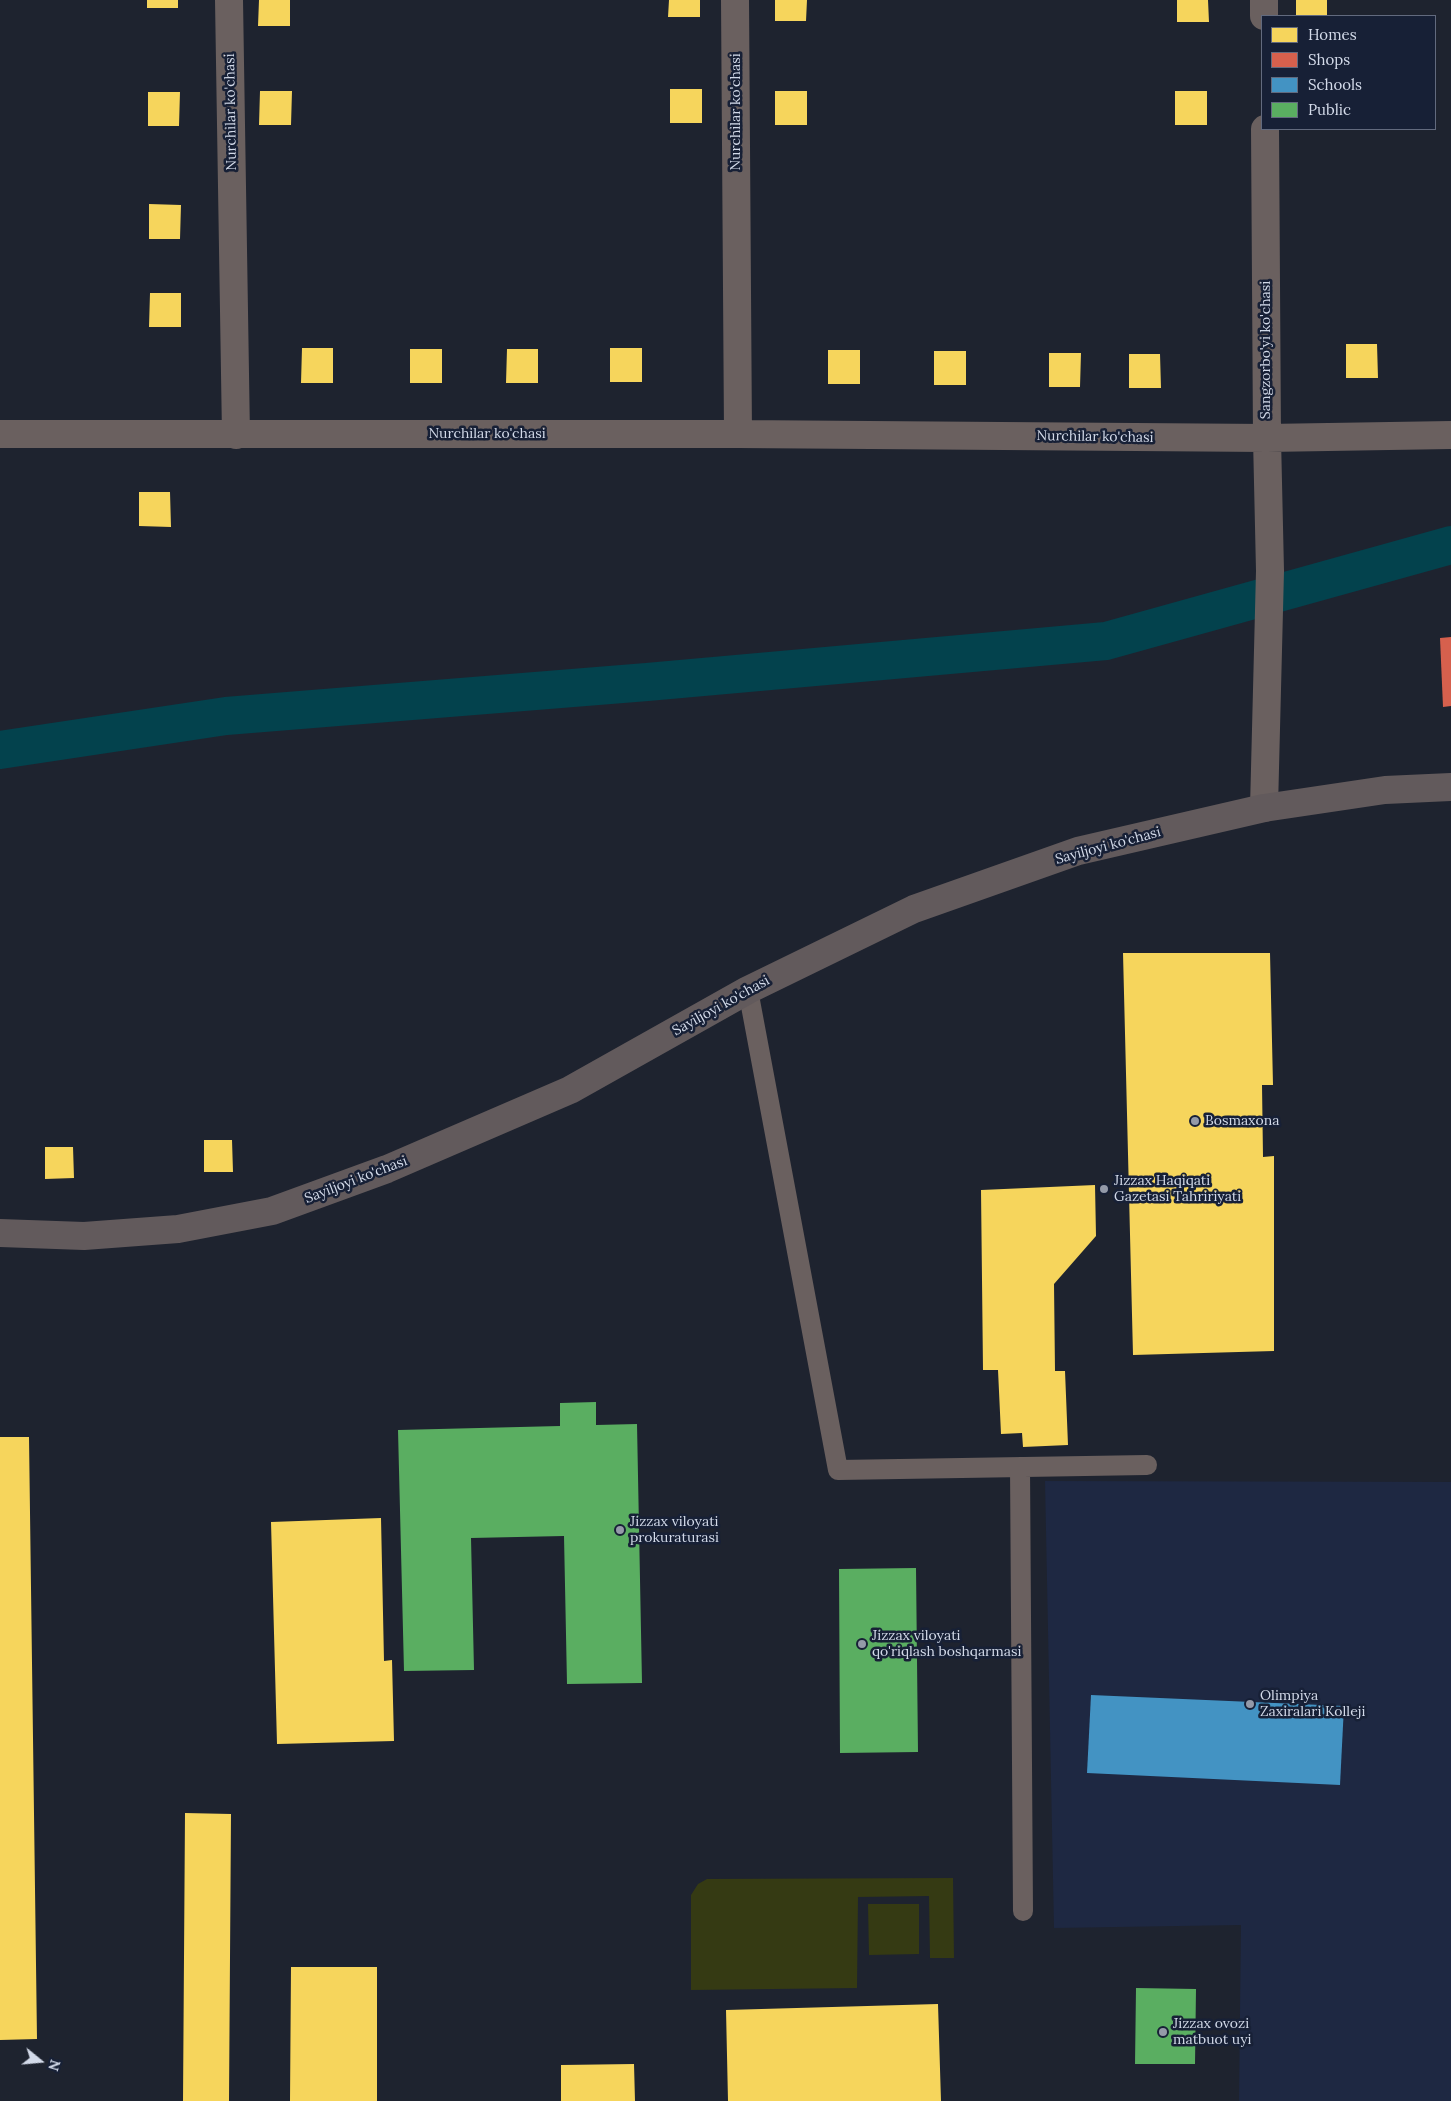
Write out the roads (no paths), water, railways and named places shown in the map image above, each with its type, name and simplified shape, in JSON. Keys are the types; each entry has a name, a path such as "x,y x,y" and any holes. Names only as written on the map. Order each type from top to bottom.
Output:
{"main road":[{"name":"Sayiljoyi ko'chasi","path":"0,1233 84,1236 178,1229 272,1211 387,1169 570,1090 748,990 914,910 1078,851 1264,808 1385,790 1451,787"}],"street":[{"name":"Nurchilar ko'chasi","path":"229,0 236,435"},
{"name":"Nurchilar ko'chasi","path":"735,0 738,434"},
{"path":"1264,0 1264,15"},
{"name":"Sangzorbo'yi ko'chasi","path":"1264,808 1270,571 1265,130"},
{"name":"Nurchilar ko'chasi","path":"0,434 738,434 1267,438 1451,435"}],"lane":[{"path":"748,990 838,1470 1147,1465"},
{"path":"1020,1467 1023,1910"}],"waterway":[{"path":"0,750 226,716 647,682 1106,641 1451,545"}],"place":[{"name":"Bosmaxona","path":"1195,1121"},
{"name":"Jizzax Haqiqati Gazetasi Tahririyati","path":"1104,1189"},
{"name":"Jizzax viloyati prokuraturasi","path":"620,1530"},
{"name":"Jizzax viloyati qo'riqlash boshqarmasi","path":"862,1644"},
{"name":"Olimpiya Zaxiralari Kolleji","path":"1250,1704"},
{"name":"Jizzax ovozi matbuot uyi","path":"1163,2032"}]}
